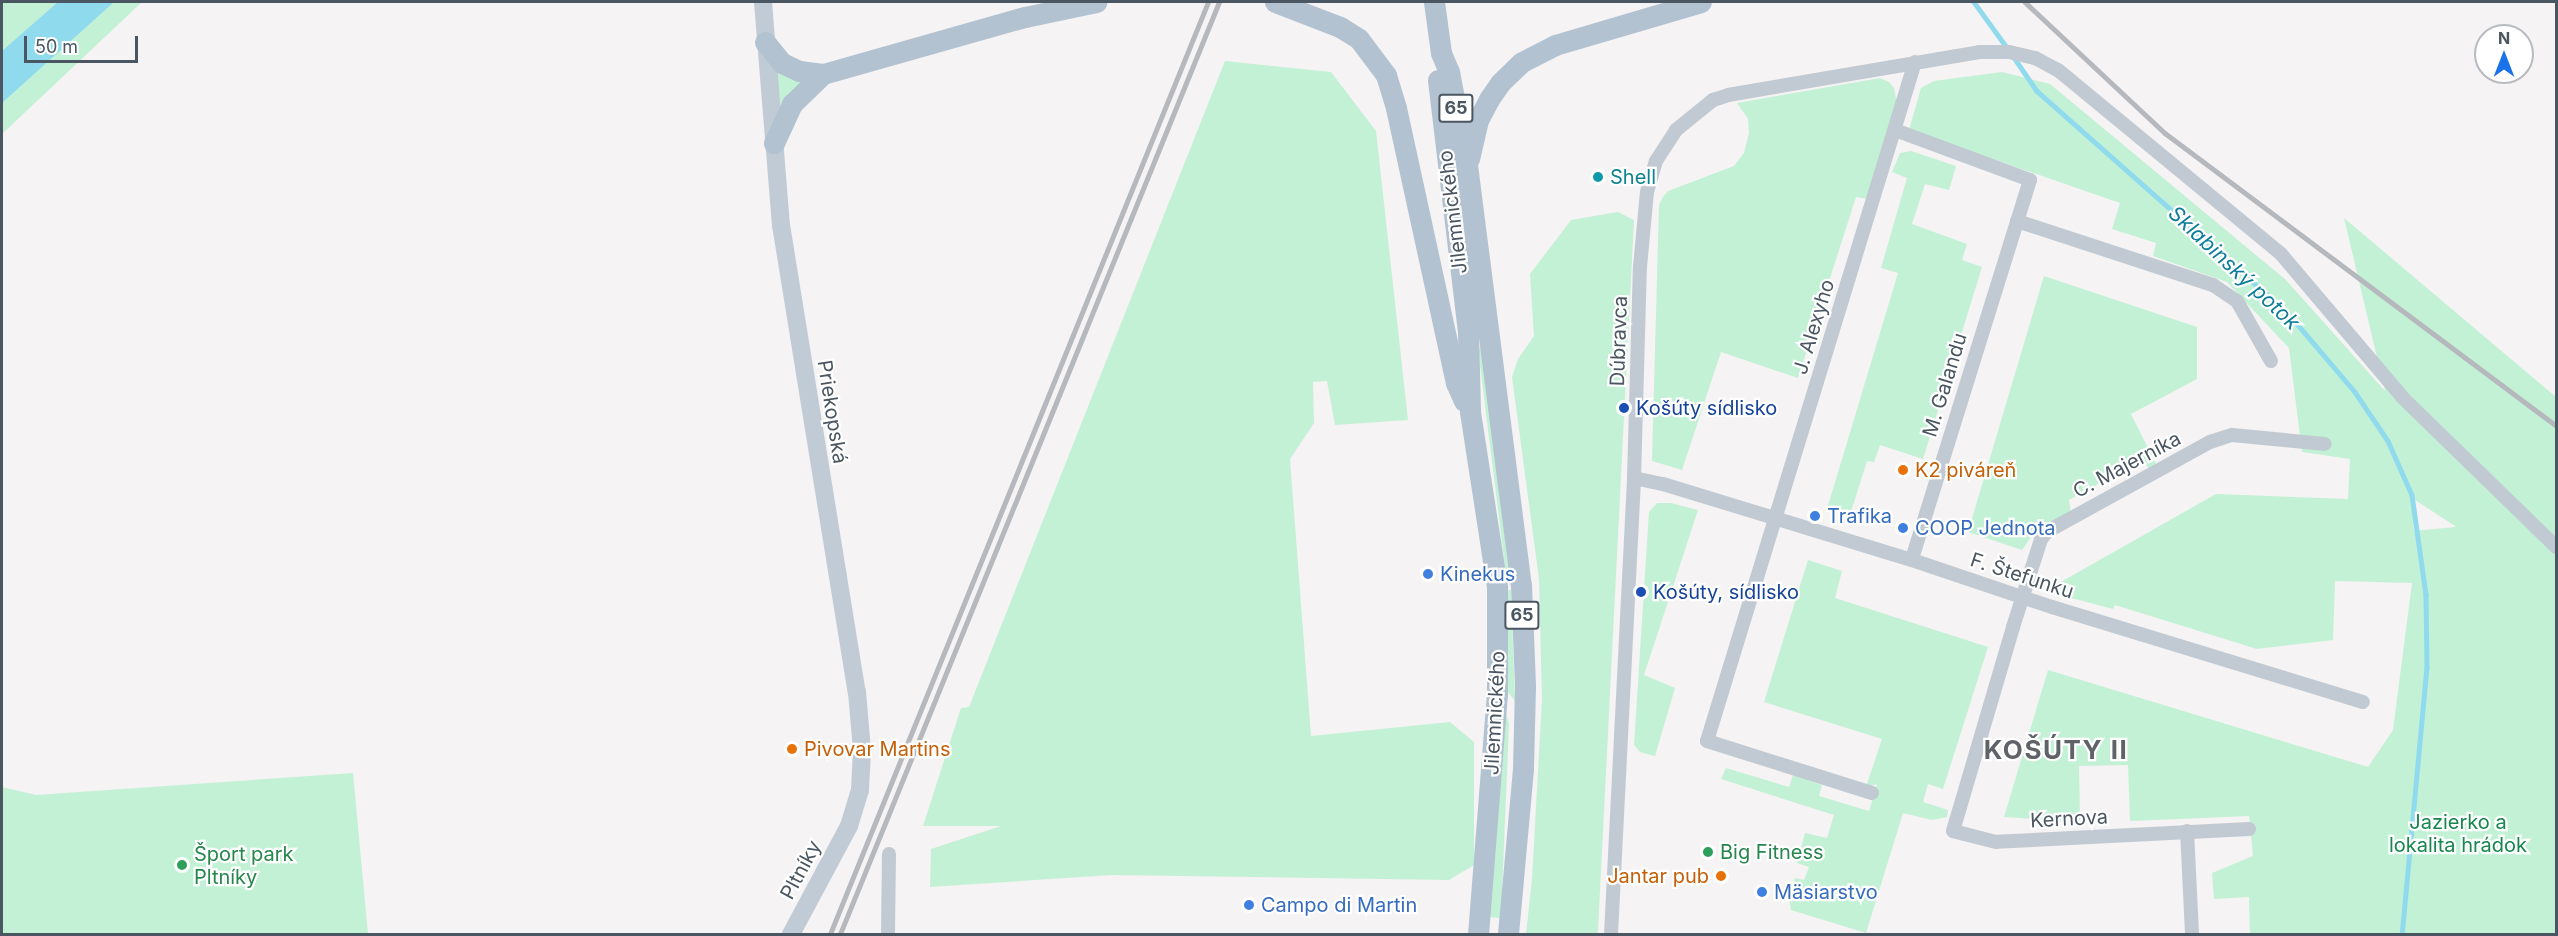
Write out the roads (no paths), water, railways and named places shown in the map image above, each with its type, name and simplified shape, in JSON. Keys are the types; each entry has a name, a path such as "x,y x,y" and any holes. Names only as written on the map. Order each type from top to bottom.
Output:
{"main road":[{"path":"765,42 782,63 799,71 823,74 1025,17 1096,2"},
{"path":"1275,2 1340,27 1359,39 1386,75 1396,108 1456,383 1470,412"},
{"path":"1434,2 1441,53"},
{"path":"1467,165 1478,120 1489,99 1500,83 1522,62 1539,52 1575,39 1701,2"},
{"name":"Jilemnického","path":"1441,53 1438,74 1468,333 1470,412 1493,554 1499,636 1493,761 1478,934"},
{"name":"Jilemnického","path":"1441,53 1449,72 1467,165 1513,512 1524,649 1523,769 1508,934"},
{"path":"774,143 792,104 823,74"}],"street":[{"name":"Priekopská","path":"763,2 781,225 794,320 861,725 862,771 849,826"},
{"name":"Dúbravca","path":"1611,934 1634,478 1644,221 1649,184 1661,152 1687,120 1713,100 1979,52 2009,52 2036,58 2058,70 2280,254 2403,398 2556,547"},
{"name":"J. Alexyho","path":"1872,793 1707,741 1915,62"},
{"name":"M. Galandu","path":"1895,130 2030,180 1912,560"},
{"path":"2017,221 2213,285 2237,301 2271,361"},
{"name":"C. Majerníka","path":"1953,831 1973,757 2042,539 2048,531 2202,446 2232,435 2325,444"},
{"name":"F. Štefunku","path":"1634,478 1912,560 2024,598 2363,702"},
{"name":"Pltníky","path":"791,934 849,826"},
{"name":"Kernova","path":"1953,831 1996,842 2249,829"},
{"path":"2187,831 2192,934"},
{"path":"888,934 889,854"}],"water":[{"path":"58,2 114,2 2,103 2,51"}],"waterway":[{"name":"Sklabinský potok","path":"1974,2 2008,49"},
{"name":"Sklabinský potok","path":"2013,56 2037,91 2287,312 2355,392 2388,441 2412,495 2426,594 2427,667 2402,934"}],"railway":[{"path":"830,934 1208,2"},
{"path":"840,934 1219,2"},
{"path":"2025,2 2165,133 2556,425"}],"place":[{"name":"Shell","path":"1598,177"},
{"name":"Košúty sídlisko","path":"1624,408"},
{"name":"K2 piváreň","path":"1903,470"},
{"name":"Trafika","path":"1815,516"},
{"name":"COOP Jednota","path":"1903,528"},
{"name":"Kinekus","path":"1428,574"},
{"name":"Košúty, sídlisko","path":"1641,592"},
{"name":"Pivovar Martins","path":"792,749"},
{"name":"Big Fitness","path":"1708,852"},
{"name":"Šport park Pltníky","path":"182,865"},
{"name":"Jantar pub","path":"1721,876"},
{"name":"Mäsiarstvo","path":"1762,892"},
{"name":"Campo di Martin","path":"1249,905"}],"district":[{"name":"KOŠÚTY II","path":"2056,750"}],"park label":[{"name":"Jazierko a lokalita hrádok","path":"2458,834"}]}
